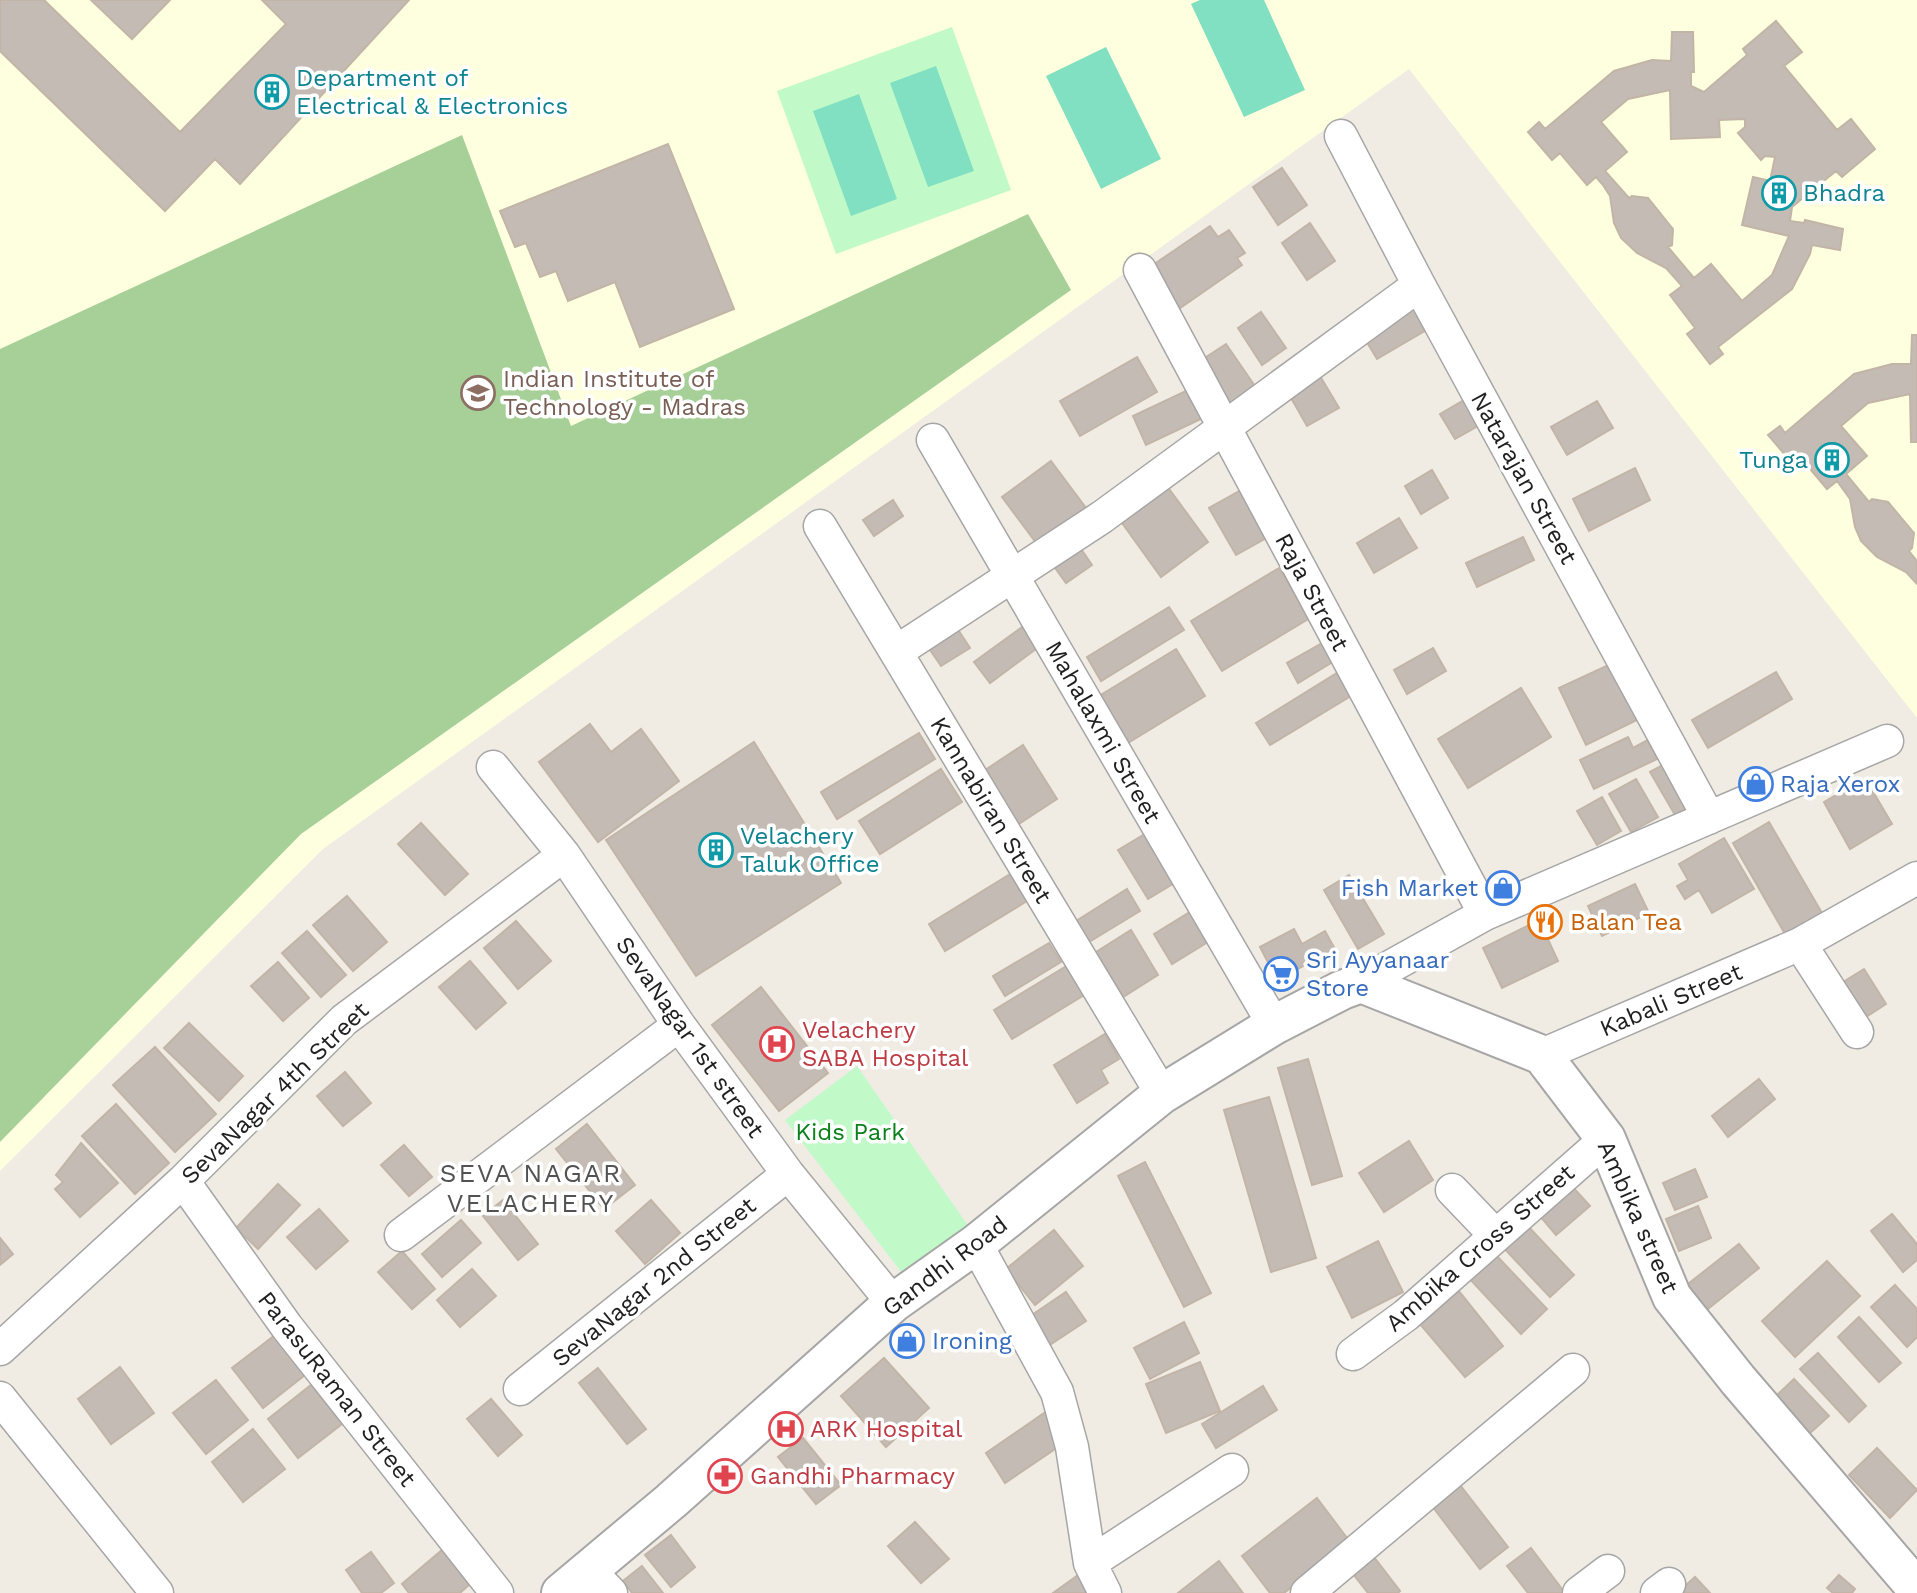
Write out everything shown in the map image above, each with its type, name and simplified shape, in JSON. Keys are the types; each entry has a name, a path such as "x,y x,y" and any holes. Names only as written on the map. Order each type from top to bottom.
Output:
{"street":[{"name":"Natarajan Street","path":"1341,136 1419,285 1709,818"},
{"name":"Raja Street","path":"1140,270 1485,914"},
{"path":"896,652 1102,517 1419,285"},
{"name":"Mahalaxmi Street","path":"933,440 1273,1025"},
{"name":"Kannabiran Street","path":"820,526 1162,1094"},
{"path":"1361,983 1485,914 1887,741"},
{"name":"SevaNagar 1st street","path":"493,767 564,855 679,1025 788,1174 893,1303"},
{"name":"SevaNagar 4th Street","path":"0,1349 183,1181 344,1020 564,855"},
{"name":"Kabali Street","path":"1542,1055 1800,944 1917,878"},
{"path":"1800,944 1857,1032"},
{"path":"1361,983 1542,1055"},
{"name":"Gandhi Road","path":"587,1585 671,1501 893,1303 976,1244 1162,1094 1273,1025 1361,983"},
{"path":"401,1235 679,1025"},
{"name":"Ambika street","path":"1542,1055 1606,1139 1672,1297 1738,1380 1917,1589"},
{"name":"Ambika Cross Street","path":"1353,1354 1406,1315 1606,1139"},
{"name":"SevaNagar 2nd Street","path":"520,1389 788,1174"},
{"name":"ParasuRaman Street","path":"183,1181 287,1327 497,1593"},
{"path":"1452,1190 1496,1236"},
{"path":"976,1244 1057,1392 1073,1447 1090,1563 1105,1593"},
{"path":"1307,1593 1573,1370"},
{"path":"0,1398 157,1593"},
{"path":"1090,1563 1232,1470"},
{"path":"1578,1593 1608,1570"}],"shaded area":[{"name":"Indian Institute of Technology - Madras","path":"0,0 1917,0 1917,718 1409,69 323,849 0,1171"}],"green space":[{"path":"1200,0 1264,0 1305,90 1244,117 1191,4"},
{"path":"952,27 1011,190 836,254 777,91"},
{"path":"1106,47 1161,159 1101,189 1046,76"},
{"path":"936,66 974,171 928,187 890,83"},
{"path":"859,94 897,199 851,216 813,111"},
{"path":"462,135 571,426 1028,214 1071,290 301,834 0,1142 0,349"},
{"name":"Kids Park","path":"857,1066 969,1227 902,1273 785,1120"}],"building":[{"name":"Department of Electrical & Electronics","path":"0,0 44,0 180,132 286,24 262,0 409,0 240,184 215,159 165,211 0,51"},
{"path":"91,0 170,0 132,39"},
{"name":"Bhadra","path":"1776,21 1802,52 1784,66 1837,130 1851,119 1875,149 1842,177 1836,171 1792,207 1790,221 1804,223 1805,220 1843,229 1840,250 1812,245 1792,289 1718,347 1723,354 1710,364 1687,334 1695,328 1670,295 1682,286 1666,268 1637,253 1621,238 1614,223 1610,196 1603,185 1596,177 1587,185 1560,153 1552,160 1528,132 1539,122 1545,129 1614,71 1652,60 1671,61 1672,32 1693,32 1694,72 1691,72 1691,86 1704,92 1747,55 1743,49","holes":["1670,90 1671,139 1720,137 1719,120 1745,119 1745,127 1738,133 1761,160 1765,156 1775,157 1770,181 1753,177 1742,225 1789,236 1772,275 1742,301 1711,264 1694,278 1668,247 1672,245 1673,229 1648,198 1629,198 1605,171 1627,152 1601,122 1628,99"]},
{"path":"668,144 734,309 640,347 615,282 568,301 556,271 540,277 526,243 515,247 500,211"},
{"path":"1282,168 1307,205 1278,225 1253,187"},
{"path":"1310,223 1335,261 1307,280 1282,243"},
{"path":"1210,226 1218,237 1229,230 1245,253 1237,258 1242,265 1180,308 1150,267"},
{"path":"1415,303 1430,328 1377,359 1362,334"},
{"path":"1261,312 1286,348 1262,365 1238,328"},
{"name":"Tunga","path":"1912,335 1917,335 1917,442 1911,442 1910,394 1868,403 1841,426 1867,456 1846,474 1869,502 1872,499 1888,502 1914,533 1909,551 1917,561 1917,584 1906,572 1877,557 1861,541 1855,527 1850,499 1837,481 1827,489 1800,457 1792,463 1768,435 1780,426 1785,433 1854,374 1892,364 1911,364"},
{"path":"1226,344 1259,392 1233,409 1200,361"},
{"path":"1137,357 1157,392 1080,436 1060,401"},
{"path":"1317,371 1339,408 1307,426 1286,389"},
{"path":"1190,389 1203,418 1146,445 1133,416"},
{"path":"1471,396 1485,422 1455,439 1440,414"},
{"path":"1597,401 1613,428 1567,455 1551,427"},
{"path":"1051,461 1089,512 1040,548 1002,497"},
{"path":"1635,468 1650,500 1589,531 1573,499"},
{"path":"1432,470 1448,498 1421,514 1405,486"},
{"path":"1164,482 1208,542 1161,577 1117,516"},
{"path":"1241,490 1268,537 1236,555 1209,508"},
{"path":"893,500 903,516 874,536 863,520"},
{"path":"1399,518 1417,548 1374,573 1357,543"},
{"path":"1523,537 1534,560 1477,587 1466,563"},
{"path":"1075,540 1092,565 1066,583 1048,558"},
{"path":"1279,568 1310,618 1222,671 1191,621"},
{"path":"1169,607 1184,630 1101,681 1087,657"},
{"path":"955,625 970,648 941,666 926,644"},
{"path":"1025,625 1040,646 990,683 974,662"},
{"path":"1326,641 1336,660 1298,683 1287,663"},
{"path":"1433,648 1446,671 1407,694 1394,670"},
{"path":"1176,649 1205,696 1128,743 1099,696"},
{"path":"1617,661 1643,717 1586,745 1559,688"},
{"path":"1776,672 1792,699 1708,748 1692,720"},
{"path":"1337,673 1351,696 1270,745 1256,723"},
{"path":"1521,688 1551,737 1468,788 1438,739"},
{"path":"590,724 611,752 641,729 679,781 598,842 539,762"},
{"path":"919,733 935,759 837,819 821,792"},
{"path":"1628,737 1633,748 1648,740 1657,759 1594,789 1580,760"},
{"name":"Velachery Taluk Office","path":"754,742 841,883 696,976 606,840"},
{"path":"1023,745 1057,799 1014,827 979,774"},
{"path":"1670,761 1695,804 1675,815 1650,772"},
{"path":"941,769 962,802 880,854 859,821"},
{"path":"1865,778 1892,824 1850,849 1824,802"},
{"path":"1636,779 1658,817 1631,832 1609,794"},
{"path":"1602,797 1621,831 1597,845 1577,811"},
{"path":"1769,822 1826,920 1789,941 1733,843"},
{"path":"421,823 468,874 445,895 398,844"},
{"path":"1148,832 1178,881 1148,899 1118,850"},
{"path":"1724,838 1754,889 1712,913 1699,890 1685,899 1677,886 1688,880 1679,864"},
{"path":"1010,874 1027,901 945,951 929,924"},
{"path":"1349,875 1384,934 1358,949 1324,890"},
{"path":"1635,884 1649,913 1602,936 1588,906"},
{"path":"1127,889 1140,911 1081,947 1068,926"},
{"path":"347,896 387,942 353,971 313,925"},
{"path":"1190,912 1208,942 1172,964 1154,934"},
{"path":"1539,920 1558,961 1502,988 1483,948"},
{"path":"516,921 551,961 518,989 484,948"},
{"path":"1294,929 1302,944 1325,931 1335,949 1277,980 1260,947"},
{"path":"1131,930 1158,975 1123,997 1096,952"},
{"path":"307,931 346,975 321,997 282,953"},
{"path":"1049,943 1061,962 1005,996 993,976"},
{"path":"470,961 506,1003 476,1029 439,987"},
{"path":"278,962 309,998 283,1021 251,986"},
{"path":"1068,965 1086,994 1012,1039 994,1010"},
{"path":"1864,969 1886,1004 1866,1017 1843,982"},
{"path":"761,987 828,1073 779,1111 712,1025"},
{"path":"189,1023 243,1076 219,1101 164,1048"},
{"path":"1105,1034 1119,1059 1101,1070 1108,1083 1077,1103 1054,1065"},
{"path":"155,1047 216,1114 175,1152 113,1085"},
{"path":"1308,1059 1342,1176 1312,1185 1278,1068"},
{"path":"345,1072 371,1103 343,1126 317,1096"},
{"path":"1759,1079 1775,1099 1728,1137 1712,1116"},
{"path":"1269,1097 1316,1258 1271,1272 1224,1110"},
{"path":"116,1104 169,1163 135,1194 82,1136"},
{"path":"587,1124 635,1185 604,1209 556,1149"},
{"path":"1409,1141 1433,1180 1384,1212 1359,1173"},
{"path":"81,1143 118,1183 80,1217 55,1189 63,1182 56,1175"},
{"path":"404,1145 432,1177 409,1196 381,1165"},
{"path":"1145,1162 1211,1293 1184,1307 1118,1176"},
{"path":"1695,1169 1707,1197 1675,1210 1663,1183"},
{"path":"1568,1182 1590,1206 1556,1235 1535,1210"},
{"path":"278,1184 300,1205 258,1249 236,1228"},
{"path":"503,1200 538,1244 518,1260 483,1216"},
{"path":"651,1200 680,1233 645,1264 616,1231"},
{"path":"1698,1206 1711,1238 1679,1251 1666,1219"},
{"path":"319,1209 348,1241 316,1269 287,1237"},
{"path":"1892,1214 1917,1244 1917,1260 1903,1272 1871,1231"},
{"path":"461,1220 481,1243 442,1277 422,1254"},
{"path":"1523,1221 1574,1275 1550,1297 1500,1244"},
{"path":"1054,1230 1083,1266 1035,1305 1006,1269"},
{"path":"0,1238 13,1254 0,1265"},
{"path":"1378,1241 1403,1292 1352,1318 1327,1267"},
{"path":"1739,1244 1759,1268 1699,1316 1679,1291"},
{"path":"402,1251 435,1289 412,1309 378,1272"},
{"path":"1494,1253 1547,1309 1521,1334 1468,1277"},
{"path":"1827,1261 1860,1296 1795,1357 1762,1321"},
{"path":"472,1269 496,1296 460,1327 437,1300"},
{"path":"1454,1285 1503,1346 1465,1377 1415,1318"},
{"path":"1895,1285 1917,1309 1917,1337 1907,1347 1871,1307"},
{"path":"1066,1292 1086,1321 1042,1350 1023,1321"},
{"path":"1859,1317 1901,1363 1879,1382 1838,1337"},
{"path":"1184,1322 1199,1353 1150,1379 1134,1348"},
{"path":"279,1332 310,1371 263,1408 232,1368"},
{"path":"1818,1353 1866,1406 1849,1422 1800,1369"},
{"path":"884,1358 929,1408 886,1447 841,1396"},
{"path":"1200,1362 1220,1411 1166,1433 1146,1384"},
{"path":"120,1367 154,1413 111,1444 78,1399"},
{"path":"598,1368 646,1429 627,1444 579,1383"},
{"path":"1794,1379 1829,1416 1810,1433 1776,1396"},
{"path":"216,1380 248,1420 206,1454 173,1413"},
{"path":"311,1385 342,1424 298,1458 268,1419"},
{"path":"1263,1386 1277,1410 1216,1448 1202,1424"},
{"path":"491,1399 522,1435 498,1456 467,1419"},
{"path":"1047,1411 1067,1441 1005,1483 986,1453"},
{"path":"253,1429 285,1469 243,1502 212,1462"},
{"path":"803,1438 841,1485 816,1504 778,1457"},
{"path":"1877,1448 1917,1490 1890,1518 1849,1475"},
{"path":"1457,1481 1508,1547 1480,1569 1429,1502"},
{"path":"1317,1498 1350,1542 1284,1593 1270,1593 1242,1556"},
{"path":"915,1522 949,1559 921,1583 888,1546"},
{"path":"671,1535 695,1567 671,1587 645,1555"},
{"path":"1531,1548 1565,1593 1528,1593 1507,1566"},
{"path":"442,1550 470,1584 460,1593 409,1593 402,1584"},
{"path":"371,1552 394,1583 381,1593 362,1593 346,1570"},
{"path":"1374,1557 1400,1591 1398,1593 1368,1593 1353,1574"},
{"path":"1219,1561 1243,1593 1178,1593"},
{"path":"642,1566 663,1593 632,1593 623,1581"},
{"path":"1081,1573 1094,1593 1053,1593"},
{"path":"1839,1575 1855,1589 1852,1593 1833,1593 1827,1588"},
{"path":"1695,1577 1710,1593 1677,1593"}],"place":[{"name":"Department of Electrical & Electronics","path":"272,92"},
{"name":"Bhadra","path":"1779,193"},
{"name":"Indian Institute of Technology - Madras","path":"478,393"},
{"name":"Tunga","path":"1832,460"},
{"name":"Raja Xerox","path":"1756,784"},
{"name":"Velachery Taluk Office","path":"716,850"},
{"name":"Fish Market","path":"1503,888"},
{"name":"Balan Tea","path":"1545,922"},
{"name":"Sri Ayyanaar Store","path":"1281,974"},
{"name":"Velachery SABA Hospital","path":"777,1044"},
{"name":"Ironing","path":"907,1341"},
{"name":"ARK Hospital","path":"786,1429"},
{"name":"Gandhi Pharmacy","path":"725,1476"}],"district":[{"name":"SEVA NAGAR VELACHERY","path":"531,1188"}]}
